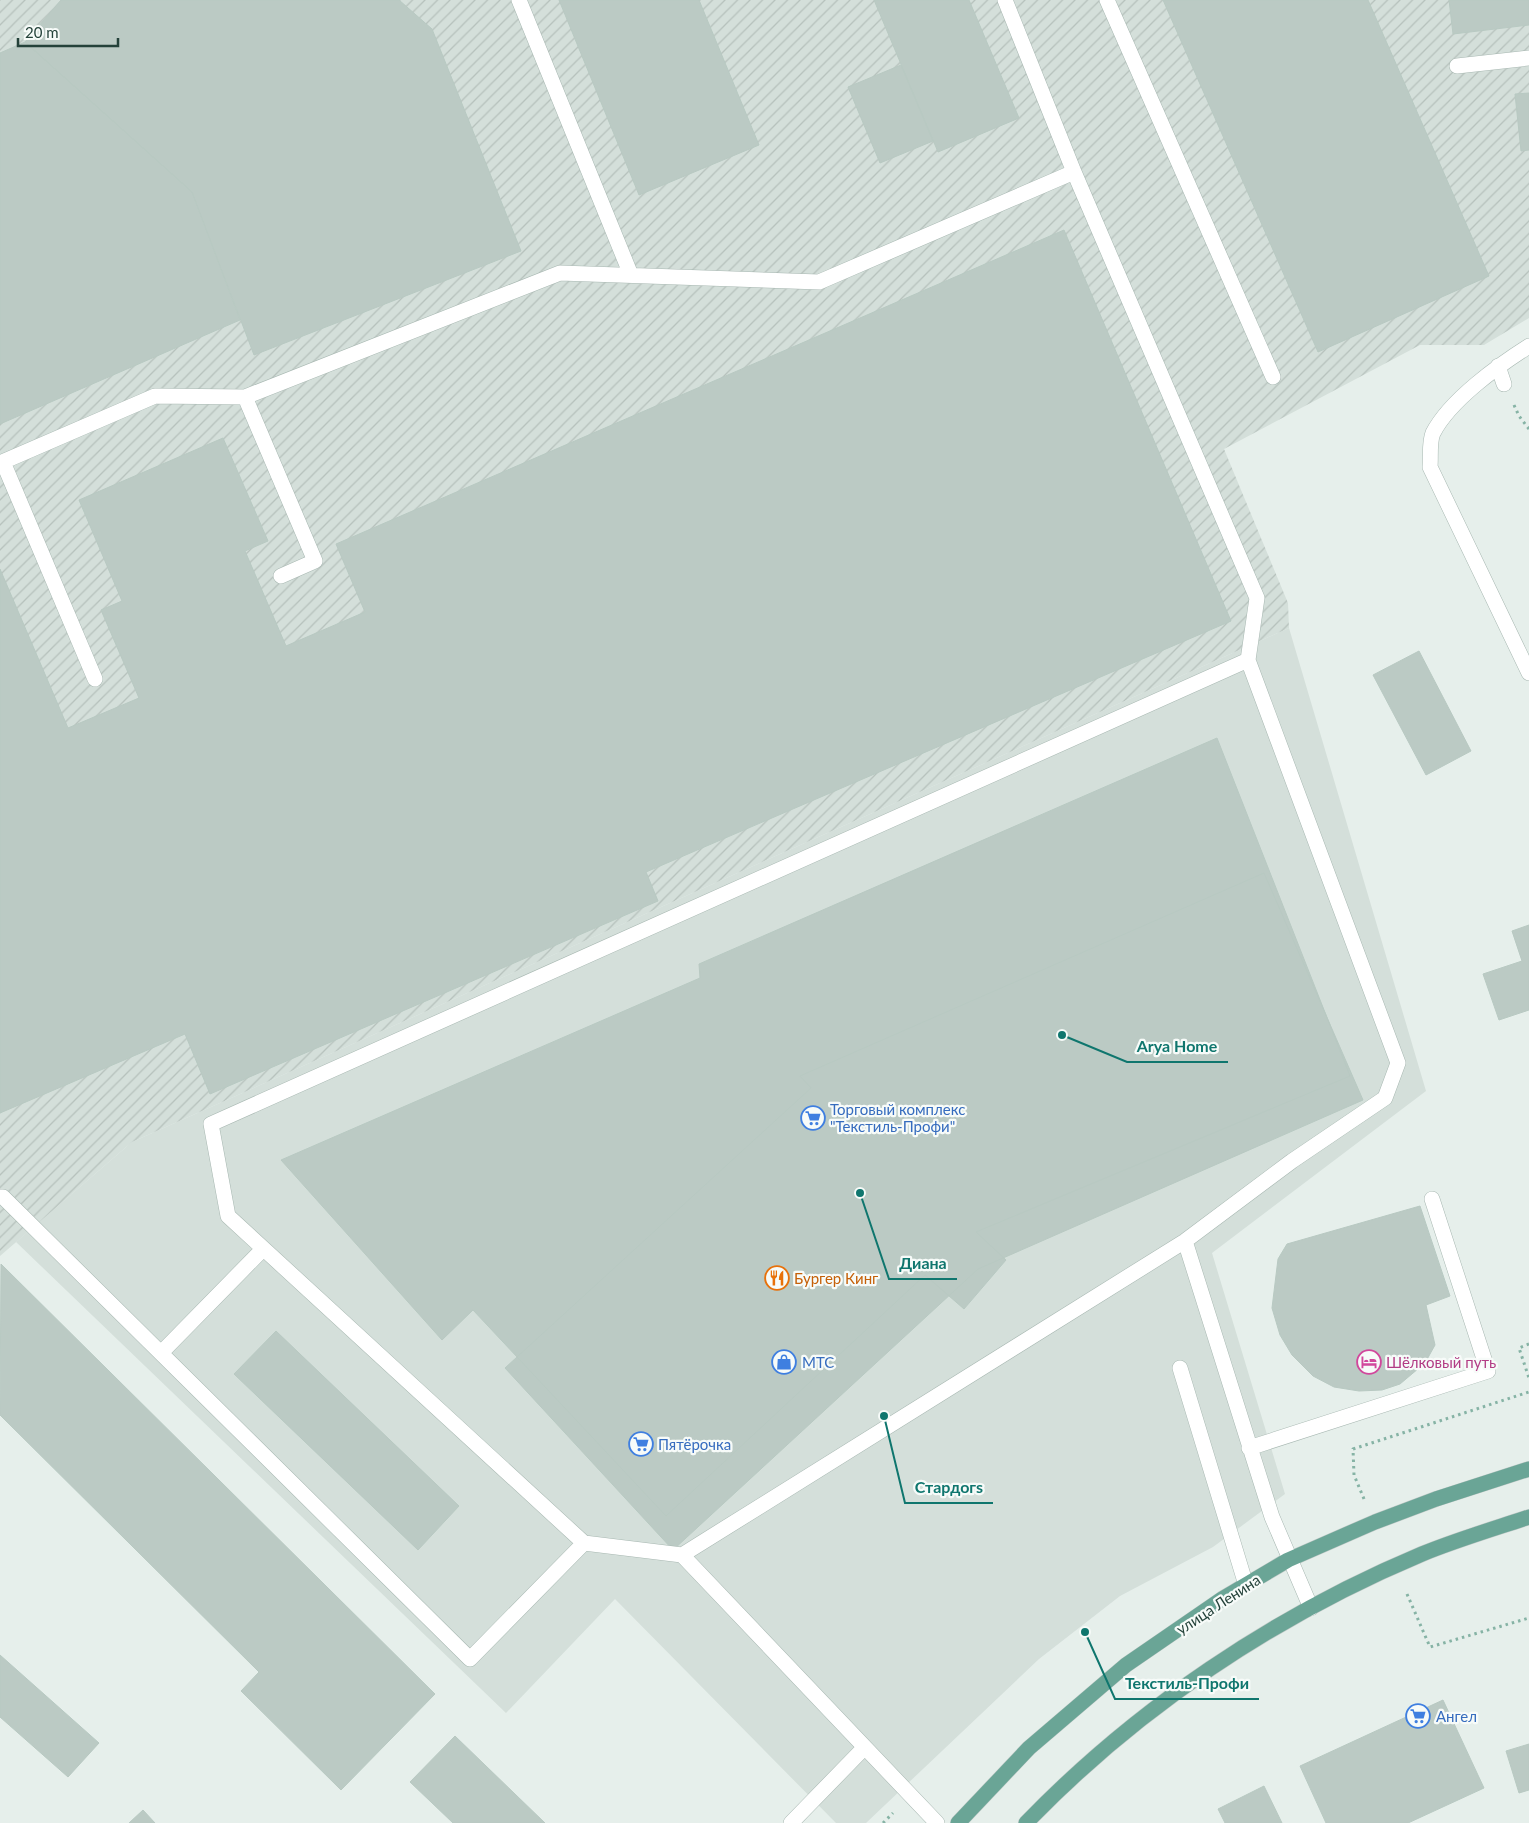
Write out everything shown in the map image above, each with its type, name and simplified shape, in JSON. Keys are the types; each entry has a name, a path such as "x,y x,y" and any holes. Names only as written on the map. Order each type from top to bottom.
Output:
{"main road":[{"name":"улица Ленина","path":"958,1823 1029,1748 1126,1665 1246,1584 1288,1560 1375,1522 1436,1499 1529,1469"},
{"path":"1026,1823 1067,1781 1151,1711 1242,1647 1310,1608 1423,1554 1529,1517"}],"lane":[{"path":"519,0 631,275"},
{"path":"1005,0 1074,172 1257,598 1248,660 1398,1063 1385,1098 1292,1161 1185,1241 682,1555 584,1543 228,1216 211,1124 1248,660"},
{"path":"1107,0 1273,378"},
{"path":"1457,66 1529,58"},
{"path":"95,679 1,463 155,396 245,397 560,273 819,282 1074,172"},
{"path":"1529,346 1498,366 1450,410 1433,434 1430,467 1529,673"},
{"path":"1498,366 1504,384"},
{"path":"245,397 315,561 281,576"},
{"path":"0,1197 3,1197 470,1659 584,1543"},
{"path":"1250,1448 1488,1371 1432,1200"},
{"path":"1185,1241 1250,1448 1288,1560 1310,1608"},
{"path":"161,1353 263,1249"},
{"path":"1180,1368 1246,1584"},
{"path":"682,1555 937,1823"},
{"path":"791,1823 864,1748"}],"path":[{"path":"1529,1344 1519,1348 1529,1378"},
{"path":"1365,1500 1354,1475 1353,1449 1529,1392"},
{"path":"1406,1594 1430,1647 1529,1618"}],"shaded area":[{"path":"0,0 1529,0 1529,318 1484,345 1420,345 1224,449 1288,603 1289,628 132,1142 0,1256"},
{"path":"1289,628 1426,1091 1212,1253 1285,1494 1213,1547 1120,1596 1039,1659 866,1823 836,1823 615,1599 506,1713 16,1242 132,1142"}],"building":[{"path":"61,0 399,0 432,29 521,251 254,355 192,192 25,42"},
{"path":"559,0 699,0 759,145 639,195"},
{"path":"874,0 969,0 1019,118 938,152"},
{"path":"1163,0 1368,0 1489,276 1318,352"},
{"path":"1449,0 1529,0 1529,25 1453,34"},
{"path":"25,42 192,192 240,320 0,424 0,53"},
{"path":"901,65 933,141 880,163 848,87"},
{"path":"1529,93 1529,150 1521,151 1515,94"},
{"path":"1064,230 1231,621 646,872 658,901 210,1094 185,1034 0,1113 0,569 68,728 139,698 101,610 122,601 79,500 223,438 268,541 245,551 286,646 365,612 336,544"},
{"path":"1419,651 1471,751 1426,775 1373,675"},
{"name":"Торговый комплекс \"Текстиль-Профи\"","path":"1217,738 1350,1076 976,1232 1006,1260 964,1309 925,1275 666,1516 473,1310 442,1340 281,1160 700,978 699,964"},
{"path":"1264,873 1363,1100 978,1269 673,1550 505,1368 811,1088 800,1076"},
{"path":"1529,925 1529,1010 1499,1020 1483,974 1522,961 1512,931"},
{"path":"1420,1206 1450,1296 1426,1305 1435,1345 1425,1363 1400,1384 1382,1390 1359,1391 1334,1387 1313,1376 1292,1355 1280,1335 1272,1308 1278,1259 1287,1244"},
{"path":"1,1264 435,1694 341,1790 241,1691 259,1672 0,1415"},
{"path":"276,1331 459,1506 418,1550 234,1374"},
{"path":"0,1655 99,1743 68,1777 0,1717"},
{"path":"1443,1700 1484,1788 1408,1823 1326,1823 1300,1766"},
{"path":"455,1736 545,1823 453,1823 410,1782"},
{"path":"1529,1744 1529,1790 1519,1793 1506,1751"},
{"path":"1264,1786 1282,1823 1225,1823 1218,1809"},
{"path":"143,1810 155,1823 129,1823"}],"place":[{"name":"Arya Home","path":"1062,1035"},
{"name":"Торговый комплекс \"Текстиль-Профи\"","path":"813,1118"},
{"name":"Диана","path":"860,1193"},
{"name":"Бургер Кинг","path":"777,1278"},
{"name":"МТС","path":"784,1362"},
{"name":"Шёлковый путь","path":"1369,1362"},
{"name":"Стардогs","path":"884,1416"},
{"name":"Пятёрочка","path":"641,1444"},
{"name":"Текстиль-Профи","path":"1085,1632"},
{"name":"Ангел","path":"1418,1716"}]}
